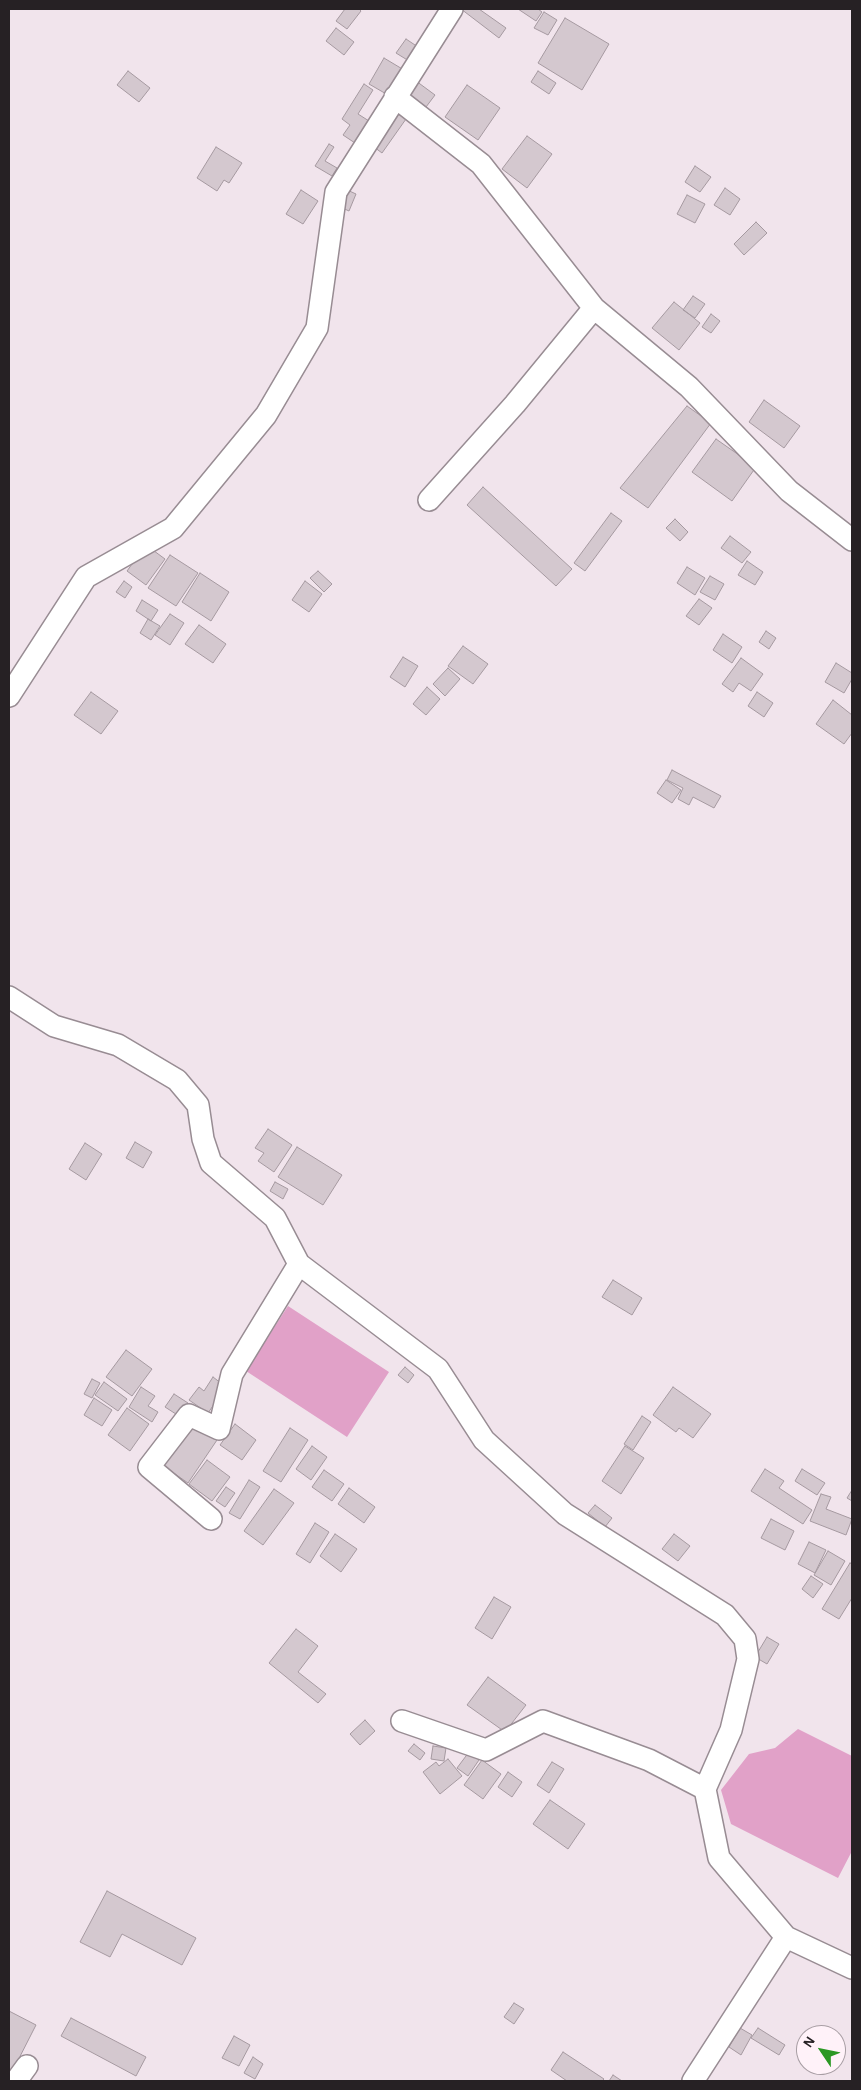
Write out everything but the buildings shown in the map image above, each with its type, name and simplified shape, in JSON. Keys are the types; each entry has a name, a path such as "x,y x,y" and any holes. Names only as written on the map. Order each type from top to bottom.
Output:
{"street":[{"path":"9,696 86,577 173,528 266,415 317,328 336,192 394,97 452,9"},
{"path":"394,97 481,164 594,308 690,387 788,491 852,540"},
{"path":"429,500 515,404 594,308"},
{"path":"9,997 54,1026 118,1045 176,1080 198,1106 203,1139 212,1163 275,1218 299,1264 438,1369 484,1440 565,1514 725,1615 745,1639 748,1658 731,1730 705,1789 719,1858 786,1937 852,1968"},
{"path":"211,1519 149,1467 190,1415 218,1430 232,1374 299,1264"},
{"path":"402,1722 486,1750 543,1721 649,1760 705,1789"},
{"path":"693,2081 786,1937"}],"shaded area":[{"path":"288,1306 389,1372 347,1437 246,1371"},
{"path":"798,1729 852,1756 852,1851 838,1878 731,1824 721,1790 749,1754 775,1748"}]}
